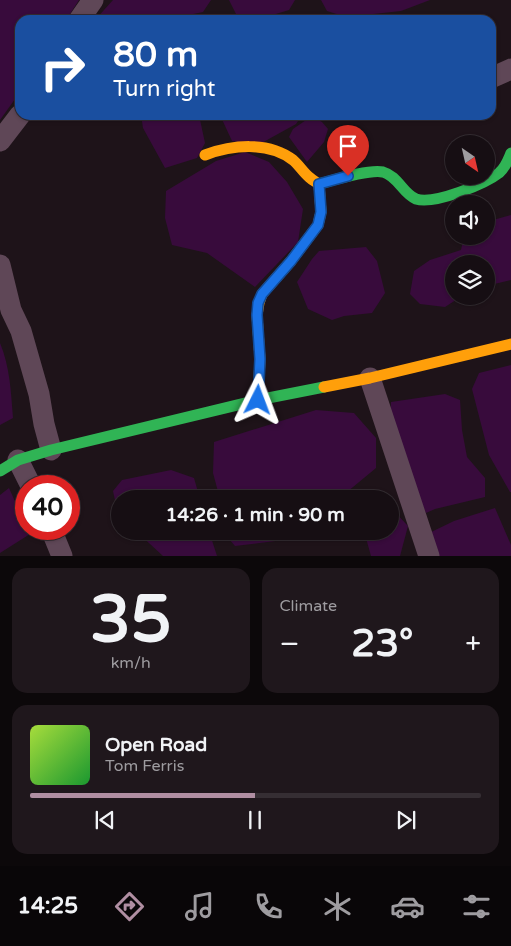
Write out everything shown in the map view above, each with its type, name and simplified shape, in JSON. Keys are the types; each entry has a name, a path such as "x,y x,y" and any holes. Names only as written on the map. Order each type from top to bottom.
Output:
{"street":[{"path":"83,15 93,0"},
{"path":"496,76 511,68"},
{"path":"0,141 16,120"},
{"path":"205,155 217,150 233,147 281,152 292,159 308,176 319,184 321,212 318,225 291,261 262,294 258,303 260,359 258,400"},
{"path":"319,184 362,173 383,172 393,177 411,196 418,200 441,198 484,182 499,173 505,167 511,153"},
{"path":"0,265 11,310 21,331 39,394 51,450"},
{"path":"0,471 18,460 51,450 258,400 370,378 511,344"},
{"path":"370,378 429,556"},
{"path":"18,460 26,475"},
{"path":"55,540 62,556"}],"shaded area":[{"path":"0,0 79,0 69,15 15,15 15,99 0,120"},
{"path":"113,0 211,0 203,12 189,15 100,15"},
{"path":"229,0 295,0 289,10 272,15 236,15"},
{"path":"321,0 430,0 401,11 364,15 340,15 327,11"},
{"path":"142,120 200,120 205,143 197,158 165,168 143,128"},
{"path":"222,120 299,120 296,124 258,145 232,141"},
{"path":"306,120 319,120 328,129 324,142 307,162 289,137 293,129"},
{"path":"245,152 269,162 287,182 303,209 298,242 255,287 207,253 172,245 165,218 166,191 216,161"},
{"path":"511,215 511,280 495,284 495,255 446,255 461,250 462,245 495,245 495,219"},
{"path":"366,247 377,261 385,293 372,313 344,316 332,320 308,309 297,282 319,251"},
{"path":"445,255 445,305 448,305 445,307 420,304 410,294 414,271 430,260"},
{"path":"0,343 8,370 13,418 0,425"},
{"path":"511,365 510,492 489,455 472,389 479,373"},
{"path":"445,394 460,400 462,430 467,457 485,478 485,497 435,509 426,513 390,429 391,402"},
{"path":"316,410 354,413 376,438 376,468 349,490 218,490 213,473 214,442"},
{"path":"171,470 194,478 197,490 114,490 122,480"},
{"path":"9,488 15,501 15,540 21,540 0,553 0,495"},
{"path":"495,508 511,545 511,556 433,556 425,535 454,521"},
{"path":"399,516 408,526 400,556 371,556 367,540 399,540"},
{"path":"146,540 212,540 217,556 163,556"},
{"path":"230,540 283,540 235,546"}],"traffic: fast":[{"path":"319,184 361,173 377,171 393,177 411,197 424,200 435,199 471,188 492,178 507,163 511,153"},
{"path":"0,471 18,460 51,450 258,400 324,387"}],"traffic: slow":[{"path":"205,155 238,147 261,147 283,154 293,160 311,179 319,184 321,212 318,225 291,261 262,294 259,303 257,315 260,359 258,400"},
{"path":"324,387 370,378 511,344"}],"route":[{"path":"258,400 260,359 258,303 262,294 291,261 318,225 321,212 319,184 348,176"}]}
